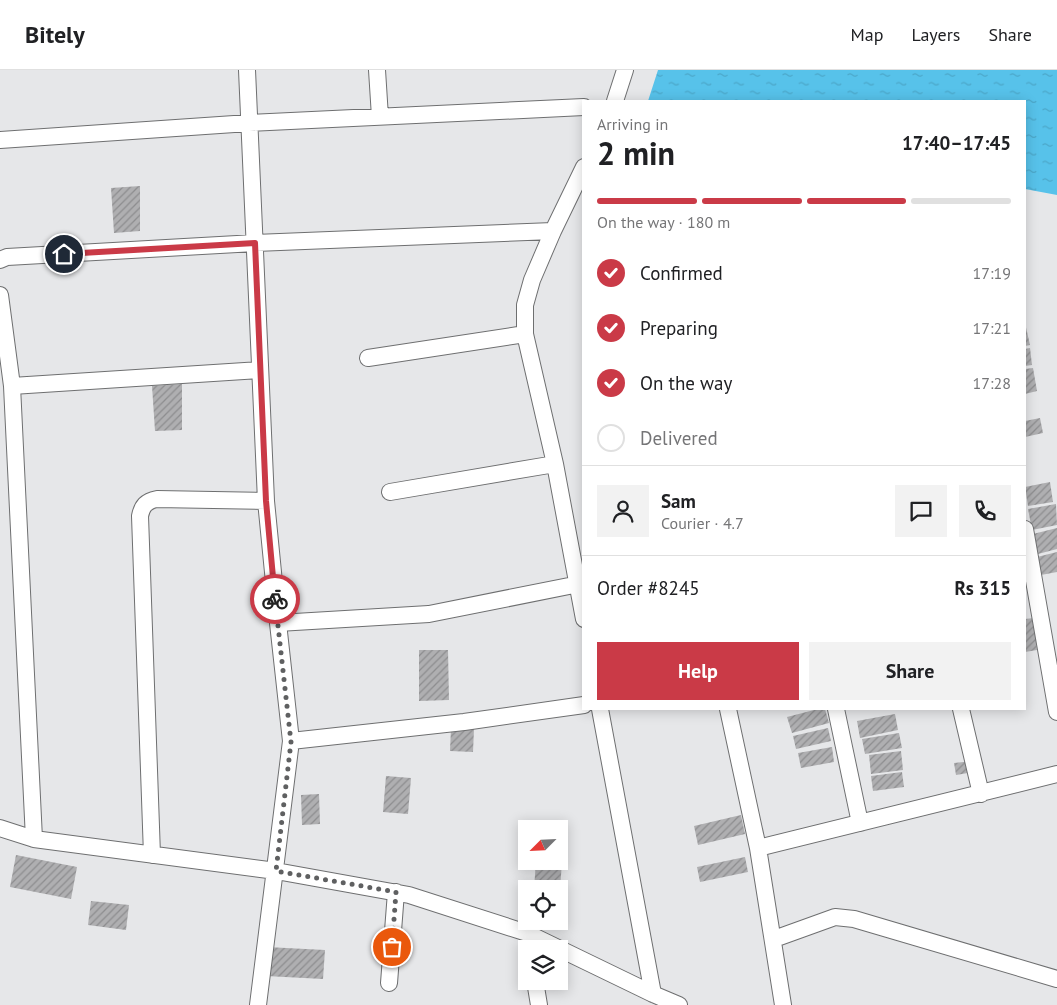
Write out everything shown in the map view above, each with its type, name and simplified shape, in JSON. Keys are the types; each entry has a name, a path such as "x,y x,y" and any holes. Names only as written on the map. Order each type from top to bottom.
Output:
{"street":[{"path":"247,70 266,501 291,742 258,1005"},
{"path":"377,70 380,117"},
{"path":"615,100 625,70"},
{"path":"0,140 249,123 582,107"},
{"path":"582,171 532,280 525,305 525,334 555,464 580,583 582,602"},
{"path":"0,260 7,257 255,243 553,231"},
{"path":"0,294 12,386 34,839"},
{"path":"368,358 525,334"},
{"path":"12,386 260,370"},
{"path":"390,492 555,464"},
{"path":"152,855 140,516 142,508 150,500 157,499 266,501"},
{"path":"1026,535 1057,712"},
{"path":"278,623 429,614 580,583"},
{"path":"291,742 464,722 582,705"},
{"path":"600,710 653,994"},
{"path":"728,710 758,848 783,1005"},
{"path":"836,710 860,823"},
{"path":"961,710 981,794"},
{"path":"758,848 1057,774"},
{"path":"0,828 34,839 276,871 396,892 409,895 525,940"},
{"path":"389,984 396,892"},
{"path":"774,939 835,917 854,919 1057,979"},
{"path":"568,958 679,1005"},
{"path":"536,990 539,1005"}],"water":[{"path":"658,70 1057,70 1057,195 1026,189 1026,100 648,100"}],"building":[{"path":"140,186 140,231 114,233 111,188"},
{"path":"1026,327 1030,345 1026,346"},
{"path":"1030,348 1032,365 1026,366 1026,349"},
{"path":"1033,368 1037,391 1026,394 1026,369"},
{"path":"182,384 182,430 155,431 152,386"},
{"path":"1040,418 1043,433 1026,437 1026,421"},
{"path":"1050,482 1053,502 1028,506 1026,487"},
{"path":"1056,504 1057,525 1032,530 1028,509"},
{"path":"1057,528 1057,549 1038,554 1033,534"},
{"path":"1057,552 1057,572 1041,575 1037,557"},
{"path":"1034,618 1037,650 1026,652 1026,619"},
{"path":"419,650 448,650 449,700 419,701"},
{"path":"814,710 825,710 829,723 792,733 787,717"},
{"path":"895,714 898,730 860,738 857,721"},
{"path":"451,728 474,729 473,752 450,751"},
{"path":"828,728 831,741 796,749 793,736"},
{"path":"899,733 902,748 865,754 862,739"},
{"path":"832,747 834,762 801,768 798,753"},
{"path":"901,751 903,770 871,774 869,755"},
{"path":"973,761 974,772 956,775 954,763"},
{"path":"902,772 904,787 873,791 871,776"},
{"path":"386,776 411,778 408,814 383,812"},
{"path":"319,794 320,824 302,825 301,795"},
{"path":"741,815 745,834 698,845 694,826"},
{"path":"16,855 77,867 71,899 10,887"},
{"path":"745,857 748,872 700,882 697,867"},
{"path":"535,870 561,870 561,880 535,880"},
{"path":"91,901 129,905 126,930 88,925"},
{"path":"267,947 325,950 323,979 266,976"}],"way so far":[{"path":"275,599 291,742 276,871 396,892 392,947"}],"route":[{"path":"64,254 255,243 266,501 275,599"}]}
